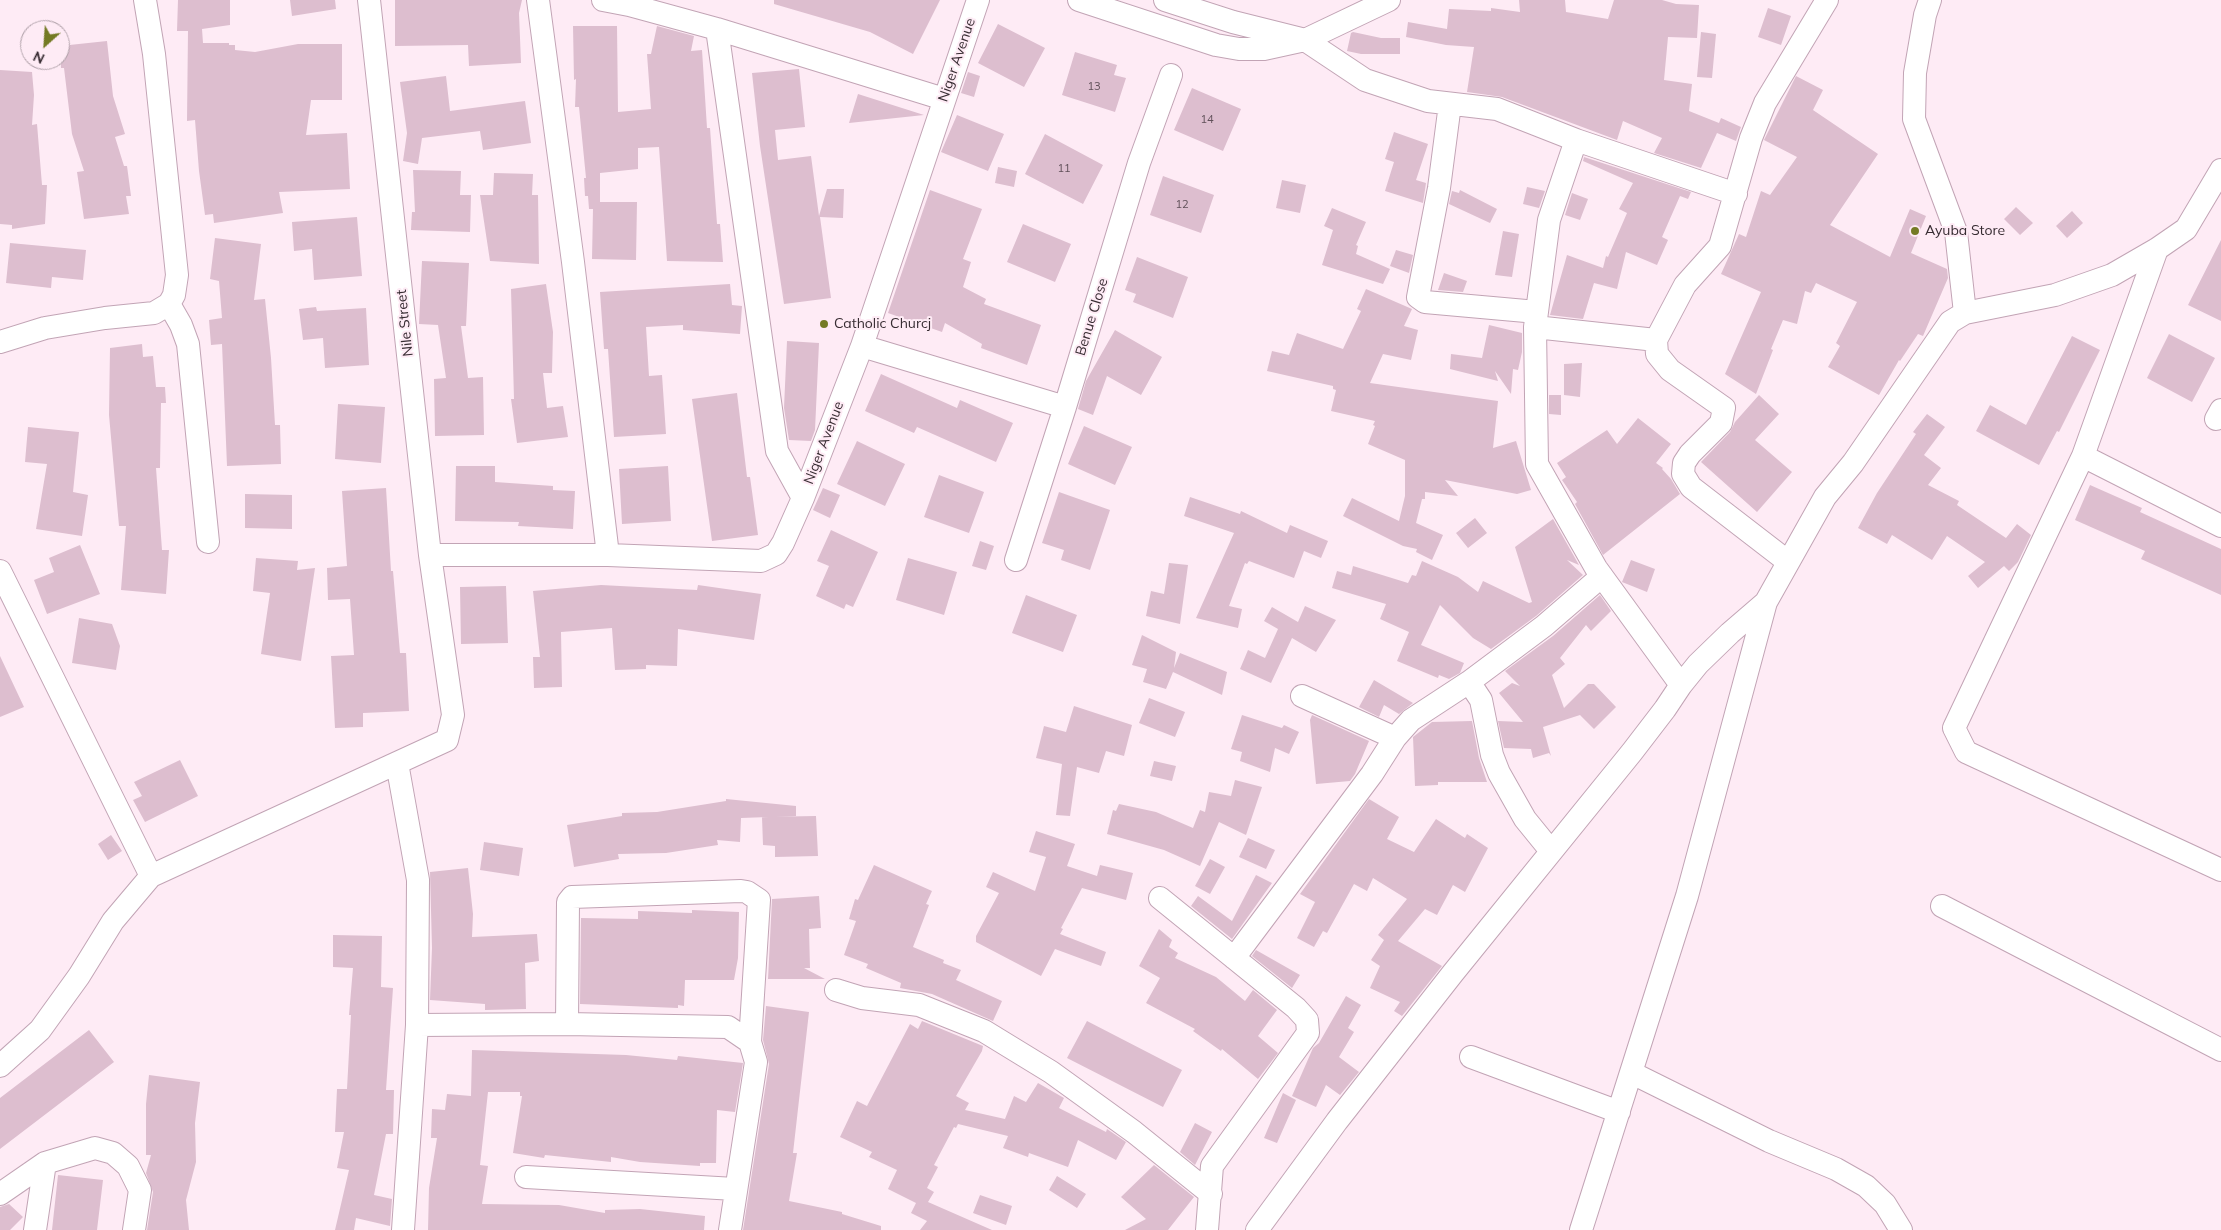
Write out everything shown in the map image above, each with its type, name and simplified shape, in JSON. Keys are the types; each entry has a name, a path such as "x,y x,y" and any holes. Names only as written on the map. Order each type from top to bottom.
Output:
{"street":[{"path":"0,342 45,328 105,318 154,313 168,304 174,296 177,276 154,54 146,0"},
{"name":"Nile Street","path":"369,0 430,555 453,715 447,740 397,763"},
{"path":"538,0 573,262 608,554"},
{"path":"603,0 629,5 717,29 944,98"},
{"name":"Niger Avenue","path":"430,555 608,554 761,561 776,554 803,498 862,346 978,0"},
{"path":"1079,0 1216,45 1239,49 1264,49 1305,40 1389,0"},
{"path":"1165,0 1232,22 1305,40 1365,80 1428,102 1498,108 1576,140 1736,194"},
{"path":"1787,561 1691,487 1683,474 1684,463 1690,454 1721,423 1724,408 1665,365 1657,354 1656,340 1685,284 1720,246 1751,138 1764,103 1827,0"},
{"path":"1930,0 1925,15 1915,73 1914,119 1956,232 1965,312"},
{"path":"717,29 777,451 803,498"},
{"name":"Benue Close","path":"1016,560 1065,407 1139,163 1171,75"},
{"path":"1450,104 1439,188 1418,297 1425,302 1656,340"},
{"path":"1576,140 1549,220 1536,320 1537,464 1602,576 1681,685"},
{"path":"1581,1230 1687,896 1766,602 1824,497 1853,463 1950,322 1965,312 2055,295 2112,275 2157,249 2186,229 2221,170"},
{"path":"2157,249 2083,456 1954,728 1966,752 2221,870"},
{"path":"168,304 181,325 188,344 208,542"},
{"path":"862,346 1065,407"},
{"path":"2083,456 2221,526"},
{"path":"0,571 151,876"},
{"path":"1234,958 1372,774 1395,738 1411,720 1469,682 1544,626 1602,576"},
{"path":"1257,1230 1336,1121 1654,724 1698,664 1766,602"},
{"path":"1469,682 1481,700 1492,755 1499,773 1525,819 1551,851"},
{"path":"1302,696 1395,738"},
{"path":"0,1066 40,1030 79,976 113,921 151,876 397,763 418,880 417,1025 403,1230"},
{"path":"568,1024 568,902 572,896 747,892 759,900 750,1042 756,1062 730,1230"},
{"path":"1160,898 1296,1008 1307,1020 1308,1033 1215,1161 1211,1172 1211,1194 1207,1230"},
{"path":"1942,906 2221,1050"},
{"path":"836,990 862,998 919,1005 984,1031 1066,1083 1134,1132 1211,1194"},
{"path":"417,1025 568,1024 728,1027 750,1042"},
{"path":"1472,1057 1620,1112"},
{"path":"1632,1073 1770,1141 1836,1168 1866,1186 1885,1204 1901,1230"},
{"path":"0,1194 44,1163 95,1148 114,1153 128,1166 140,1190 134,1230"},
{"path":"35,1230 44,1163"},
{"path":"526,1177 736,1188"}],"building":[{"path":"178,0 230,0 230,25 202,29 203,43 229,43 229,45 235,45 235,50 255,52 298,44 342,44 342,100 311,100 306,135 347,133 350,189 279,192 283,213 214,223 213,214 205,215 195,120 187,121 188,31 177,31"},
{"path":"290,0 335,0 336,9 292,16"},
{"path":"395,0 522,0 519,13 521,63 469,66 468,45 395,46"},
{"path":"774,0 940,0 913,54 870,32 774,4"},
{"path":"1519,0 1565,0 1566,12 1608,19 1614,0 1662,0 1676,4 1699,5 1697,38 1668,37 1664,80 1692,84 1689,111 1719,123 1721,118 1741,127 1736,141 1717,133 1701,168 1654,153 1662,138 1623,121 1617,140 1502,97 1467,92 1474,47 1446,45 1406,37 1408,22 1447,29 1449,9 1491,11 1491,8 1520,12"},
{"path":"1768,8 1791,16 1781,45 1758,37"},
{"path":"998,24 1045,48 1024,87 978,63"},
{"path":"573,26 617,26 618,112 651,109 647,54 651,54 657,26 694,36 691,51 702,50 707,128 710,128 717,224 720,224 723,262 667,261 659,147 638,148 638,169 600,173 600,202 637,202 636,260 592,259 593,209 589,209 588,196 585,196 584,178 586,178 579,107 575,107 576,79 574,80"},
{"path":"1701,32 1716,34 1712,78 1697,77"},
{"path":"1351,33 1381,38 1400,38 1400,54 1361,54 1347,51"},
{"path":"107,41 113,96 125,134 115,137 124,166 127,166 131,196 126,196 129,214 84,219 77,172 84,171 72,134 64,70 70,70 70,45"},
{"path":"1075,52 1117,65 1114,75 1126,78 1115,112 1062,95"},
{"path":"799,69 805,127 775,130 778,160 811,156 819,216 827,189 844,189 843,218 820,217 831,298 784,304 760,146 752,73"},
{"path":"0,70 32,72 34,95 32,125 37,124 42,185 47,185 45,224 12,229 12,225 0,224"},
{"path":"968,72 980,76 974,97 961,93"},
{"path":"446,76 450,111 525,101 531,143 483,150 480,131 422,138 418,164 403,161 407,133 400,82"},
{"path":"1796,76 1823,90 1813,110 1878,154 1830,225 1890,257 1910,209 1926,216 1911,253 1947,269 1948,278 1923,336 1918,334 1899,360 1879,395 1828,367 1840,346 1836,343 1857,302 1816,283 1811,293 1805,291 1797,324 1783,320 1756,394 1725,374 1761,292 1721,274 1739,234 1746,237 1761,191 1770,195 1797,157 1764,140"},
{"path":"1192,88 1241,109 1223,151 1174,130"},
{"path":"858,94 924,115 849,123"},
{"path":"957,115 1004,134 988,171 941,152"},
{"path":"1394,132 1428,144 1416,180 1426,183 1423,203 1385,191 1394,162 1385,159"},
{"path":"1045,134 1103,165 1083,204 1025,174"},
{"path":"1584,157 1691,192 1688,199 1680,196 1662,237 1668,240 1657,265 1626,252 1617,289 1594,283 1583,319 1550,315 1567,255 1603,268 1606,256 1608,257 1627,213 1619,209 1633,183 1583,161"},
{"path":"998,167 1017,171 1014,187 995,183"},
{"path":"413,170 461,171 460,195 471,195 470,232 411,230 412,212 415,212"},
{"path":"494,173 533,174 532,195 538,195 539,264 490,261 480,195 493,195"},
{"path":"1163,176 1214,195 1201,233 1150,215"},
{"path":"1282,180 1306,185 1300,213 1276,208"},
{"path":"1527,187 1545,191 1539,208 1523,204"},
{"path":"930,190 982,209 963,259 971,262 963,287 986,299 984,304 1041,325 1027,365 981,348 982,344 945,323 942,332 888,313"},
{"path":"1460,190 1497,209 1490,223 1449,204 1452,191 1459,193"},
{"path":"1572,193 1588,199 1580,220 1565,215"},
{"path":"2016,207 2033,223 2020,235 2004,219"},
{"path":"1332,208 1366,222 1356,245 1358,246 1356,254 1390,269 1383,284 1322,265 1333,230 1324,226"},
{"path":"2072,211 2083,223 2067,238 2056,226"},
{"path":"357,217 362,276 314,280 312,249 294,251 292,222"},
{"path":"1023,224 1071,244 1055,282 1007,262"},
{"path":"1503,231 1519,234 1512,277 1495,275"},
{"path":"215,238 261,244 254,300 265,299 275,425 280,425 281,464 227,466 222,344 211,345 209,320 222,318 219,281 210,279"},
{"path":"2221,240 2221,321 2188,305"},
{"path":"10,243 86,250 83,280 52,277 51,288 6,283"},
{"path":"1396,250 1413,255 1409,273 1390,266"},
{"path":"1137,257 1188,277 1173,318 1133,302 1136,294 1125,290"},
{"path":"422,261 469,263 466,326 461,326 468,378 483,377 484,435 435,436 434,379 446,378 438,325 419,324"},
{"path":"1444,273 1467,281 1463,292 1438,290"},
{"path":"546,284 553,332 552,373 543,373 547,408 563,406 568,437 517,443 511,399 514,399 511,289"},
{"path":"730,284 732,305 742,306 740,334 683,330 683,325 646,327 649,376 662,375 666,434 614,437 608,349 604,349 600,292"},
{"path":"1366,289 1412,309 1404,326 1418,330 1411,360 1383,354 1370,383 1498,401 1493,448 1516,441 1531,490 1517,494 1445,480 1458,496 1425,492 1425,499 1422,499 1416,523 1443,535 1432,560 1416,552 1417,549 1403,546 1343,516 1352,498 1399,521 1405,496 1405,460 1368,444 1375,421 1331,411 1336,390 1333,389 1333,386 1267,371 1272,351 1289,355 1297,333 1343,349 1361,311 1357,309"},
{"path":"316,307 317,311 366,308 369,365 325,368 323,338 303,340 299,309"},
{"path":"1489,325 1522,333 1522,352 1518,370 1513,369 1511,394 1495,371 1498,381 1450,369 1451,354 1482,358"},
{"path":"1115,330 1162,357 1141,395 1107,376 1093,415 1078,409 1086,381"},
{"path":"2169,334 2215,358 2192,402 2147,378"},
{"path":"2072,336 2100,350 2059,432 2057,431 2039,465 1976,431 1990,405 2026,425"},
{"path":"787,341 819,343 815,430 811,441 789,440 784,408"},
{"path":"142,344 143,357 153,356 156,387 165,387 166,403 161,403 160,468 156,468 162,550 169,550 166,594 121,590 126,526 119,526 109,415 110,348"},
{"path":"1582,363 1580,397 1564,395 1564,364"},
{"path":"881,374 957,408 960,400 1013,423 996,462 917,427 914,433 865,411"},
{"path":"737,393 747,477 750,477 758,535 712,541 692,399"},
{"path":"1549,395 1561,395 1561,415 1549,414"},
{"path":"1759,395 1779,414 1755,440 1792,472 1757,512 1701,462 1730,432 1735,422"},
{"path":"338,404 385,407 381,463 335,459"},
{"path":"1927,414 1945,427 1924,455 1941,468 1928,485 1959,501 1957,505 2006,538 2017,524 2031,535 2018,562 2009,571 2004,566 1978,588 1968,576 1985,562 1947,536 1932,560 1892,535 1887,544 1858,528 1877,493 1916,434 1913,432"},
{"path":"1638,418 1671,444 1656,463 1663,468 1680,494 1603,555 1575,504 1577,502 1562,480 1566,477 1557,463 1607,430 1617,444"},
{"path":"1084,426 1132,447 1115,485 1068,464"},
{"path":"28,427 79,432 73,492 88,495 82,536 36,529 47,464 25,462"},
{"path":"857,441 905,464 885,506 837,484"},
{"path":"456,466 495,466 495,482 553,486 553,490 575,491 573,529 518,526 519,522 455,521"},
{"path":"668,466 671,521 622,524 619,469"},
{"path":"939,475 984,492 969,533 924,517"},
{"path":"2090,485 2142,508 2140,512 2221,549 2221,595 2141,559 2145,551 2075,520"},
{"path":"386,488 391,571 393,571 400,653 406,653 409,711 363,713 363,727 335,728 331,656 354,655 350,599 328,600 327,568 347,566 342,491"},
{"path":"823,488 840,495 830,518 813,510"},
{"path":"1059,492 1110,510 1090,570 1061,560 1064,550 1042,543"},
{"path":"245,494 292,495 292,529 245,528"},
{"path":"1190,497 1240,514 1241,511 1287,533 1290,525 1328,541 1321,558 1304,551 1294,578 1249,561 1247,564 1245,563 1229,606 1242,609 1238,628 1196,618 1234,533 1184,516"},
{"path":"1475,518 1487,533 1468,548 1456,533"},
{"path":"1553,519 1579,565 1567,560 1583,575 1536,616 1491,649 1473,638 1440,605 1421,645 1464,663 1460,673 1449,679 1439,675 1438,678 1397,661 1409,632 1380,619 1386,604 1332,588 1337,571 1351,575 1353,566 1408,583 1412,575 1416,576 1422,561 1458,577 1478,592 1483,581 1529,603 1532,602 1515,547"},
{"path":"831,530 878,552 853,607 846,604 844,609 816,596 829,566 817,561"},
{"path":"980,541 994,546 986,570 972,566"},
{"path":"80,545 100,594 47,614 34,580 54,572 49,558"},
{"path":"256,558 298,561 297,570 315,568 301,661 261,654 270,593 253,591"},
{"path":"908,558 957,572 944,615 896,600"},
{"path":"1631,560 1655,569 1647,592 1622,582"},
{"path":"1169,563 1188,565 1180,624 1146,616 1151,591 1164,594"},
{"path":"601,585 697,590 698,585 761,594 754,640 678,629 677,666 646,665 646,669 615,670 612,628 561,632 562,687 534,688 533,657 540,657 533,591"},
{"path":"506,586 508,643 461,644 460,587"},
{"path":"1026,595 1077,615 1063,652 1012,633"},
{"path":"1600,595 1611,611 1591,631 1586,625 1560,658 1565,664 1552,675 1564,708 1588,684 1594,684 1616,707 1594,729 1580,715 1543,727 1551,756 1549,753 1533,758 1531,749 1504,748 1498,721 1523,722 1499,693 1512,683 1520,686 1505,671 1553,636"},
{"path":"1305,606 1336,620 1316,652 1292,638 1271,683 1240,669 1248,650 1265,658 1278,629 1264,621 1272,607 1298,622"},
{"path":"79,618 112,624 120,646 116,670 72,663"},
{"path":"1142,635 1176,652 1174,668 1180,653 1227,672 1222,695 1173,672 1166,689 1143,682 1147,669 1132,665"},
{"path":"0,656 24,707 0,717"},
{"path":"1374,680 1413,703 1399,714 1384,705 1379,717 1359,707"},
{"path":"1149,698 1185,712 1175,737 1139,723"},
{"path":"1074,706 1132,725 1124,756 1106,751 1099,773 1077,767 1070,816 1056,815 1062,764 1036,758 1044,726 1066,732"},
{"path":"1242,715 1282,728 1284,725 1299,732 1289,754 1275,748 1270,772 1240,761 1242,752 1231,749"},
{"path":"1312,715 1369,741 1355,774 1350,781 1316,784 1310,720"},
{"path":"1472,721 1479,758 1487,782 1438,782 1438,785 1415,786 1413,737 1432,722"},
{"path":"180,760 198,796 145,822 133,800 142,796 134,782"},
{"path":"1154,761 1176,766 1172,781 1150,776"},
{"path":"1235,780 1262,787 1246,835 1219,822 1200,866 1164,850 1107,834 1113,810 1116,811 1119,804 1156,812 1193,828 1200,810 1205,812 1209,792 1231,796"},
{"path":"726,799 796,806 796,816 741,818 740,842 717,840 718,845 666,853 618,854 619,859 574,867 567,825 622,816 622,813 657,812 726,801"},
{"path":"1369,799 1399,817 1387,839 1414,852 1436,819 1465,838 1467,834 1488,848 1465,892 1453,885 1437,915 1425,909 1398,941 1442,966 1402,1016 1394,1011 1400,1002 1370,988 1380,966 1371,960 1384,940 1378,935 1407,899 1373,878 1367,891 1354,884 1327,933 1323,931 1314,947 1297,938 1315,902 1300,894"},
{"path":"816,816 818,856 775,857 775,846 763,845 762,817"},
{"path":"1036,831 1075,844 1067,866 1097,876 1100,865 1133,873 1126,900 1082,888 1061,928 1063,929 1060,934 1106,952 1101,966 1055,949 1041,976 976,942 976,936 999,893 986,887 993,872 1035,891 1046,857 1029,852"},
{"path":"111,835 122,851 108,860 98,844"},
{"path":"1248,838 1275,850 1266,869 1239,857"},
{"path":"484,842 523,848 519,876 480,870"},
{"path":"1210,859 1225,867 1210,894 1195,886"},
{"path":"874,865 932,891 926,904 929,905 913,947 944,960 943,963 961,970 956,980 1002,1001 993,1021 932,994 900,988 901,983 866,968 868,964 844,955 856,921 849,919 855,899 858,900"},
{"path":"468,868 473,914 472,937 537,934 539,961 525,963 526,1009 485,1010 485,1004 430,1000 432,948 430,872"},
{"path":"1256,875 1272,883 1232,939 1191,906 1198,896 1232,921"},
{"path":"819,896 821,928 809,929 810,968 804,968 825,979 768,979 772,899"},
{"path":"692,910 739,912 738,958 734,980 685,980 684,1006 678,1005 678,1008 580,1004 581,918 638,919 638,911 692,913"},
{"path":"1159,929 1172,940 1169,947 1178,953 1175,958 1216,977 1245,1001 1253,990 1277,1010 1258,1036 1278,1053 1258,1079 1222,1049 1221,1051 1193,1031 1195,1029 1146,1003 1160,978 1139,966"},
{"path":"333,935 382,936 381,987 393,988 386,1090 394,1090 393,1134 386,1134 374,1195 392,1199 390,1226 356,1218 354,1230 335,1230 349,1170 337,1168 344,1132 335,1132 337,1089 347,1089 351,1015 349,1015 353,968 333,967"},
{"path":"1256,950 1300,975 1292,988 1252,956"},
{"path":"1346,996 1361,1005 1348,1028 1354,1032 1339,1057 1359,1072 1340,1095 1326,1085 1316,1107 1292,1096 1313,1048 1319,1043"},
{"path":"766,1006 809,1012 793,1153 797,1153 789,1201 842,1212 842,1214 881,1226 881,1230 743,1230 769,1064 763,1040"},
{"path":"922,1021 983,1046 956,1096 969,1103 965,1110 1005,1119 1014,1096 1026,1102 1038,1083 1064,1098 1059,1108 1106,1132 1107,1129 1126,1142 1116,1160 1078,1140 1068,1167 1029,1153 1028,1157 1003,1148 1008,1136 958,1124 956,1128 954,1127 934,1165 938,1167 927,1188 934,1192 928,1202 992,1230 920,1230 927,1221 911,1213 916,1203 888,1189 897,1170 869,1157 872,1152 840,1137 857,1101 867,1106 910,1024 918,1029"},
{"path":"1087,1021 1182,1070 1163,1107 1067,1058"},
{"path":"89,1030 114,1062 0,1149 0,1098"},
{"path":"472,1050 626,1055 677,1060 678,1056 743,1063 735,1112 717,1110 716,1163 700,1163 700,1166 640,1162 611,1157 611,1162 545,1155 544,1158 513,1153 522,1096 520,1096 520,1092 488,1092 480,1165 488,1166 482,1204 559,1205 605,1213 605,1210 640,1209 705,1216 704,1230 428,1230 429,1188 437,1138 431,1138 432,1109 445,1110 447,1094 471,1096"},
{"path":"149,1075 200,1082 195,1123 196,1162 186,1200 189,1230 147,1230 153,1192 146,1173 151,1155 146,1155 146,1104"},
{"path":"1283,1093 1296,1100 1277,1143 1264,1138"},
{"path":"1195,1123 1212,1132 1195,1165 1180,1152"},
{"path":"1154,1165 1194,1197 1168,1230 1125,1230 1146,1219 1121,1197"},
{"path":"58,1175 103,1180 97,1230 52,1230"},
{"path":"1057,1176 1086,1194 1077,1208 1049,1190"},
{"path":"980,1195 1012,1206 1006,1225 973,1213"},
{"path":"9,1204 23,1217 10,1230 0,1230 0,1207"}],"place":[{"name":"Ayuba Store","path":"1915,231"},
{"name":"Catholic Churcj","path":"824,324"}]}
